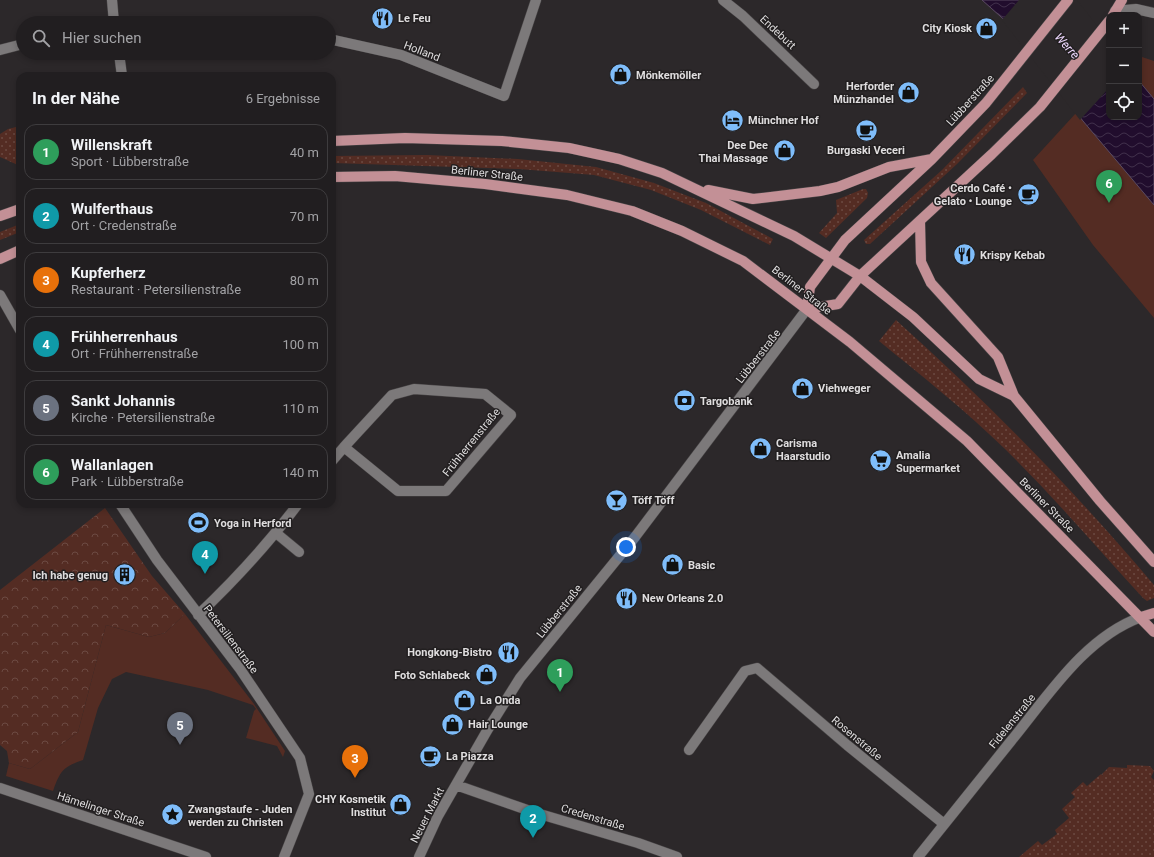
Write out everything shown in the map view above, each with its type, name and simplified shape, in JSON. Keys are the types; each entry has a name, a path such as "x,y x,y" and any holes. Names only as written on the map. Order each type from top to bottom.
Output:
{"main road":[{"name":"Lübberstraße","path":"807,309 810,287 845,240 932,159 986,103 1068,0"},
{"path":"1115,12 1122,0"},
{"path":"807,309 838,304 860,276 1040,107 1106,25"},
{"path":"336,141 412,138 502,141 569,148 619,159 662,173 794,236 832,258 860,276 913,317 979,379 1014,396"},
{"path":"694,188 753,199 813,192 838,187 889,167 932,159"},
{"name":"Berliner Straße","path":"336,177 396,176 484,184 567,195 632,211 682,231 743,261 862,352 967,441 1141,617 1154,632"},
{"path":"0,216 16,210"},
{"path":"920,221 920,262 927,277 937,292 998,357 1014,396 1100,501 1154,562"},
{"path":"0,258 16,252"},
{"path":"1141,617 1154,613"}],"street":[{"path":"112,0 113,16"},
{"name":"Holland","path":"336,41 401,55 504,96 536,0"},
{"name":"Endebutt","path":"723,0 743,16 814,84"},
{"path":"1120,12 1136,9 1154,13"},
{"path":"0,50 16,46"},
{"path":"119,60 121,72"},
{"path":"0,295 16,323"},
{"name":"Lübberstraße","path":"456,785 488,729 520,678 635,537 807,309"},
{"name":"Frühherrenstraße","path":"336,456 344,447 392,395 414,388 485,394 511,415 446,491 398,491 344,447"},
{"name":"Petersilienstraße","path":"123,508 157,560 240,669 300,758 309,794 284,857"},
{"path":"198,615 231,584 276,533 295,508"},
{"path":"276,533 299,552"},
{"name":"Fidelenstraße","path":"918,857 1034,712 1090,648 1126,623 1141,617"},
{"name":"Rosenstraße","path":"689,750 745,671 757,668 847,745 944,824"},
{"name":"Credenstraße","path":"456,785 677,857"},
{"name":"Neuer Markt","path":"419,857 456,785"},
{"name":"Hämelinger Straße","path":"0,788 195,852 206,857"}],"green space":[{"path":"1142,57 1154,61 1154,318 1093,245 1033,160 1106,80 1106,120 1142,120"},
{"path":"1023,87 1027,93 957,164 870,244 866,244 864,240 942,170"},
{"path":"16,127 16,164 0,157 0,134 8,129"},
{"path":"427,155 518,159 596,167 654,183 706,203 773,239 770,245 701,210 651,190 594,175 519,169 336,163 336,156"},
{"path":"866,189 868,193 867,198 826,238 819,233 837,213 836,200"},
{"path":"16,226 16,234 0,240 0,232"},
{"path":"896,320 964,383 1062,482 1154,585 1154,598 1147,601 1143,598 1058,504 1005,449 959,407 879,341"},
{"path":"105,508 152,576 185,614 165,633 149,637 106,625 78,732 30,769 9,763 7,751 0,745 0,590"},
{"path":"185,614 254,704 285,751 283,757 277,746 246,738 254,711 256,709 253,705 208,690 126,672 112,679 98,708 83,760 70,765 63,771 53,791 6,776 9,763 30,769 78,732 106,625 149,637 165,633"},
{"path":"1127,765 1150,766 1154,771 1151,777 1154,780 1154,857 1019,857 1038,841 1042,845 1057,834 1055,830 1069,818 1062,809 1075,797 1071,793 1083,782 1087,786 1101,774 1103,776 1102,774 1109,767 1127,768"}],"water":[{"name":"Werre","path":"982,0 1074,0 1106,40 1106,120 1142,120 1142,85 1154,99 1154,205 1083,121 1009,24"}],"pier":[{"path":"1019,0 1077,0 1106,37 1106,91 1080,120 1002,20"}],"place":[{"name":"Le Feu","path":"383,18"},
{"name":"City Kiosk","path":"987,28"},
{"name":"Mönkemöller","path":"620,75"},
{"name":"Herforder Münzhandel","path":"909,92"},
{"name":"Münchner Hof","path":"732,120"},
{"name":"Burgaski Veceri","path":"866,130"},
{"name":"Dee Dee Thai Massage","path":"784,151"},
{"name":"Cerdo Café • Gelato • Lounge","path":"1028,194"},
{"name":"Wallanlagen","path":"1109,203"},
{"name":"Krispy Kebab","path":"965,255"},
{"name":"Viehweger","path":"803,388"},
{"name":"Targobank","path":"684,401"},
{"name":"Carisma Haarstudio","path":"761,449"},
{"name":"Amalia Supermarket","path":"880,461"},
{"name":"Töff Töff","path":"617,500"},
{"name":"Yoga in Herford","path":"198,523"},
{"name":"Basic","path":"672,565"},
{"name":"Frühherrenhaus","path":"205,574"},
{"name":"Ich habe genug","path":"124,575"},
{"name":"New Orleans 2.0","path":"627,598"},
{"name":"Hongkong-Bistro","path":"508,652"},
{"name":"Foto Schlabeck","path":"486,675"},
{"name":"Willenskraft","path":"560,692"},
{"name":"La Onda","path":"465,700"},
{"name":"Hair Lounge","path":"452,724"},
{"name":"Sankt Johannis","path":"180,745"},
{"name":"La Piazza","path":"430,756"},
{"name":"Kupferherz","path":"355,778"},
{"name":"CHY Kosmetik Institut","path":"401,805"},
{"name":"Zwangstaufe - Juden werden zu Christen","path":"172,815"},
{"name":"Wulferthaus","path":"533,838"}]}
